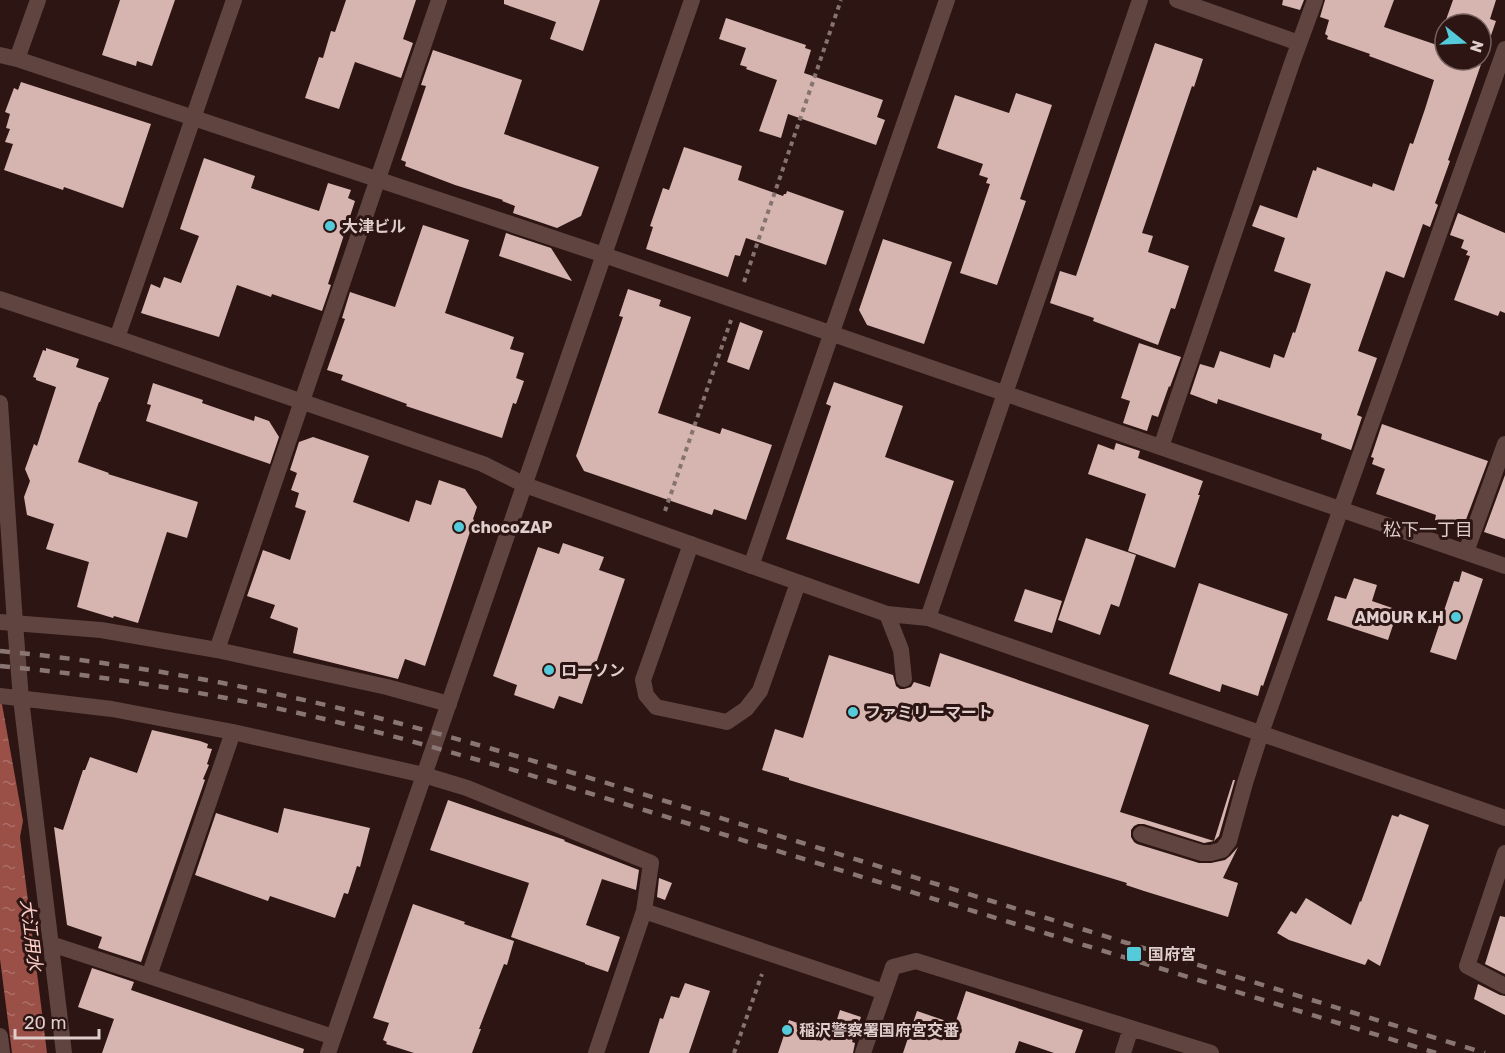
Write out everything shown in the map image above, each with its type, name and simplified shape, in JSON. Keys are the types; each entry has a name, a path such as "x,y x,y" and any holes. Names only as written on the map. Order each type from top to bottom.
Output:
{"street":[{"path":"17,59 38,0"},
{"path":"117,338 234,0"},
{"path":"217,650 439,0"},
{"path":"51,944 150,976 330,1045 692,0"},
{"path":"751,566 947,0"},
{"path":"928,618 1140,0"},
{"path":"1178,0 1299,43"},
{"path":"1161,447 1315,0"},
{"path":"1141,834 1211,854 1222,850 1229,841 1261,734 1505,49"},
{"path":"0,56 17,59 604,255 1505,566"},
{"path":"0,299 483,464 525,485 887,614 928,618 1505,818"},
{"path":"0,403 10,697 51,944 64,1053"},
{"path":"1466,552 1505,444"},
{"path":"691,544 643,680 646,695 656,707 727,722 746,709 760,691 798,583"},
{"path":"887,614 901,650 904,679"},
{"path":"6,622 101,630 217,650 387,687 449,704"},
{"path":"10,697 112,709 233,732 424,775 467,788 651,863 644,911 596,1053"},
{"path":"150,976 233,732"},
{"path":"1505,853 1467,966 1505,986"},
{"path":"644,911 884,993"},
{"path":"863,1053 893,967 916,961 1211,1053"},
{"path":"1123,1053 1131,1028"},
{"path":"0,1036 2,1053"}],"path":[{"path":"657,532 842,0"},
{"path":"734,1053 769,954"}],"water":[{"name":"大江用水","path":"0,693 23,821 20,837 47,1053 12,1053 0,959"}],"building":[{"path":"120,0 175,0 152,66 137,61 136,66 102,55"},
{"path":"346,0 416,0 403,39 413,43 401,78 355,62 339,109 305,98 319,57 323,58 331,31 335,32"},
{"path":"504,0 600,0 583,51 550,39 556,22 504,4"},
{"path":"1283,0 1304,0 1300,10 1282,5"},
{"path":"1325,0 1394,0 1384,27 1433,44 1433,72 1478,72 1448,160 1450,161 1435,203 1438,205 1430,227 1423,224 1404,278 1386,271 1358,351 1377,358 1357,415 1362,417 1351,450 1321,439 1322,434 1218,399 1217,404 1190,394 1200,364 1214,368 1220,351 1270,368 1274,354 1284,358 1293,332 1295,333 1311,284 1274,271 1285,238 1252,226 1260,205 1297,218 1313,170 1316,171 1317,167 1372,187 1373,183 1394,191 1410,143 1413,144 1434,80 1327,39 1328,36 1325,34 1329,20 1320,17"},
{"path":"1453,0 1496,0 1492,12 1449,12"},
{"path":"726,18 806,45 805,48 811,50 804,73 883,100 877,117 885,120 876,145 788,114 781,138 759,131 777,80 740,65 746,48 719,39"},
{"path":"1155,43 1203,59 1142,233 1153,236 1148,252 1189,266 1175,309 1171,308 1158,345 1093,321 1094,318 1050,303 1060,271 1076,276"},
{"path":"433,50 522,80 504,134 599,167 581,216 557,228 513,213 515,206 503,200 405,166 406,162 401,160 426,86 421,85"},
{"path":"21,82 151,124 123,208 64,187 63,190 4,170 13,144 5,142 10,129 6,128 10,114 5,112 14,88 18,90"},
{"path":"1016,93 1052,105 1020,199 1026,201 997,285 960,273 990,184 986,183 988,178 979,175 983,164 937,148 955,95 1009,113"},
{"path":"684,147 742,166 738,180 783,196 787,191 844,211 826,265 746,238 740,256 735,255 728,277 646,249 653,227 650,226 663,188 669,190"},
{"path":"204,158 255,176 251,188 319,211 328,183 351,190 348,198 355,201 328,284 331,285 322,311 237,285 219,337 141,313 151,284 160,288 164,277 181,283 199,236 180,229"},
{"path":"1458,213 1505,233 1505,313 1500,311 1498,316 1454,300 1470,256 1466,255 1468,251 1461,248 1464,240 1450,235"},
{"path":"423,225 469,240 445,313 514,337 510,349 524,353 516,378 524,381 516,404 513,403 502,438 406,406 407,404 341,380 343,375 327,370 345,319 342,318 350,292 395,307"},
{"path":"506,233 551,248 572,281 499,256"},
{"path":"883,239 952,262 924,344 867,325 859,310"},
{"path":"628,289 661,300 659,306 691,317 658,413 720,434 722,428 772,445 746,520 714,509 712,515 584,471 576,456 623,317 619,316"},
{"path":"740,322 763,331 749,370 727,362"},
{"path":"1139,343 1181,357 1158,417 1152,415 1147,431 1123,423 1130,401 1121,398"},
{"path":"46,348 79,359 76,367 109,378 78,462 108,474 198,502 187,538 167,532 138,623 77,607 89,562 46,549 54,524 27,515 24,497 30,481 25,469 34,444 37,446 56,387 33,377 43,350 46,351"},
{"path":"834,382 903,406 885,457 954,481 919,584 786,539 831,406 826,404"},
{"path":"153,383 254,421 255,416 269,421 279,437 270,464 146,421 151,405 147,404"},
{"path":"1382,424 1488,461 1464,525 1457,527 1435,520 1436,515 1376,494 1385,469 1372,464 1374,458 1371,457"},
{"path":"313,437 369,456 353,502 409,522 416,500 431,505 439,480 465,489 477,507 425,666 405,659 398,679 293,653 298,628 270,618 275,605 247,596 263,550 290,560 306,511 295,507 299,493 291,490 297,473 290,470 299,442"},
{"path":"1116,443 1140,451 1138,458 1203,481 1175,568 1128,551 1146,494 1088,474 1098,444 1114,450"},
{"path":"1505,475 1505,539 1484,532"},
{"path":"1086,538 1136,555 1119,607 1111,604 1100,635 1058,620"},
{"path":"563,543 604,557 599,570 625,579 582,704 559,696 554,709 514,695 517,685 493,676 538,547 559,554"},
{"name":"AMOUR K.H","path":"1462,571 1483,579 1456,660 1430,652 1454,581 1459,582"},
{"path":"1354,578 1377,585 1372,601 1398,610 1388,640 1327,620 1335,596 1346,599"},
{"path":"1199,583 1288,614 1258,696 1222,684 1220,692 1169,674"},
{"path":"1025,589 1062,601 1052,633 1014,621"},
{"path":"940,653 1149,725 1120,812 1214,841 1204,843 1144,824 1138,824 1131,830 1131,837 1137,844 1199,863 1225,860 1238,847 1223,878 1238,883 1228,917 1126,885 1127,883 762,770 775,729 803,738 829,655 893,675 896,686 904,689 911,687 914,682 930,687"},
{"path":"152,730 200,741 208,744 207,748 212,749 203,779 205,780 141,962 98,948 102,937 67,925 54,827 63,830 83,770 90,757 137,773"},
{"path":"1233,780 1235,780 1219,836 1214,841"},
{"path":"448,800 565,840 639,870 636,890 602,879 586,925 620,937 608,972 511,937 529,883 430,850"},
{"path":"284,808 370,828 360,867 357,866 348,894 344,893 335,918 270,896 268,901 195,875 216,813 278,833"},
{"path":"1400,814 1429,825 1380,966 1368,959 1365,965 1289,940 1277,933 1291,911 1296,914 1306,898 1351,925 1392,815 1398,817"},
{"path":"659,878 672,883 665,900 657,897"},
{"path":"413,904 514,941 507,965 504,964 479,1029 481,1029 472,1053 414,1053 386,1044 387,1042 383,1040 389,1023 373,1018"},
{"path":"1500,916 1505,917 1505,974 1485,964"},
{"path":"92,968 134,982 131,990 304,1049 303,1053 102,1053 114,1019 78,1007"},
{"path":"685,983 710,991 689,1053 649,1053 660,1018 663,1019 671,996 679,998"},
{"path":"1478,984 1505,996 1505,1015 1474,999"},
{"path":"966,991 1083,1030 1075,1053 1054,1053 1019,1041 1015,1053 903,1053 917,1011 955,1024"},
{"path":"840,1010 861,1017 852,1042 855,1043 853,1053 778,1053 789,1020 832,1035"}],"railway":[{"path":"0,651 133,667 264,691 448,737 593,779 1485,1053"},
{"path":"0,666 87,676 217,696 367,729 517,771 1436,1053"}],"place":[{"name":"大津ビル","path":"330,226"},
{"name":"chocoZAP","path":"459,527"},
{"name":"AMOUR K.H","path":"1456,617"},
{"name":"ローソン","path":"549,670"},
{"name":"ファミリーマート","path":"853,712"},
{"name":"国府宮","path":"1134,954"},
{"name":"稲沢警察署国府宮交番","path":"787,1030"}],"district":[{"name":"松下一丁目","path":"1428,530"}]}
